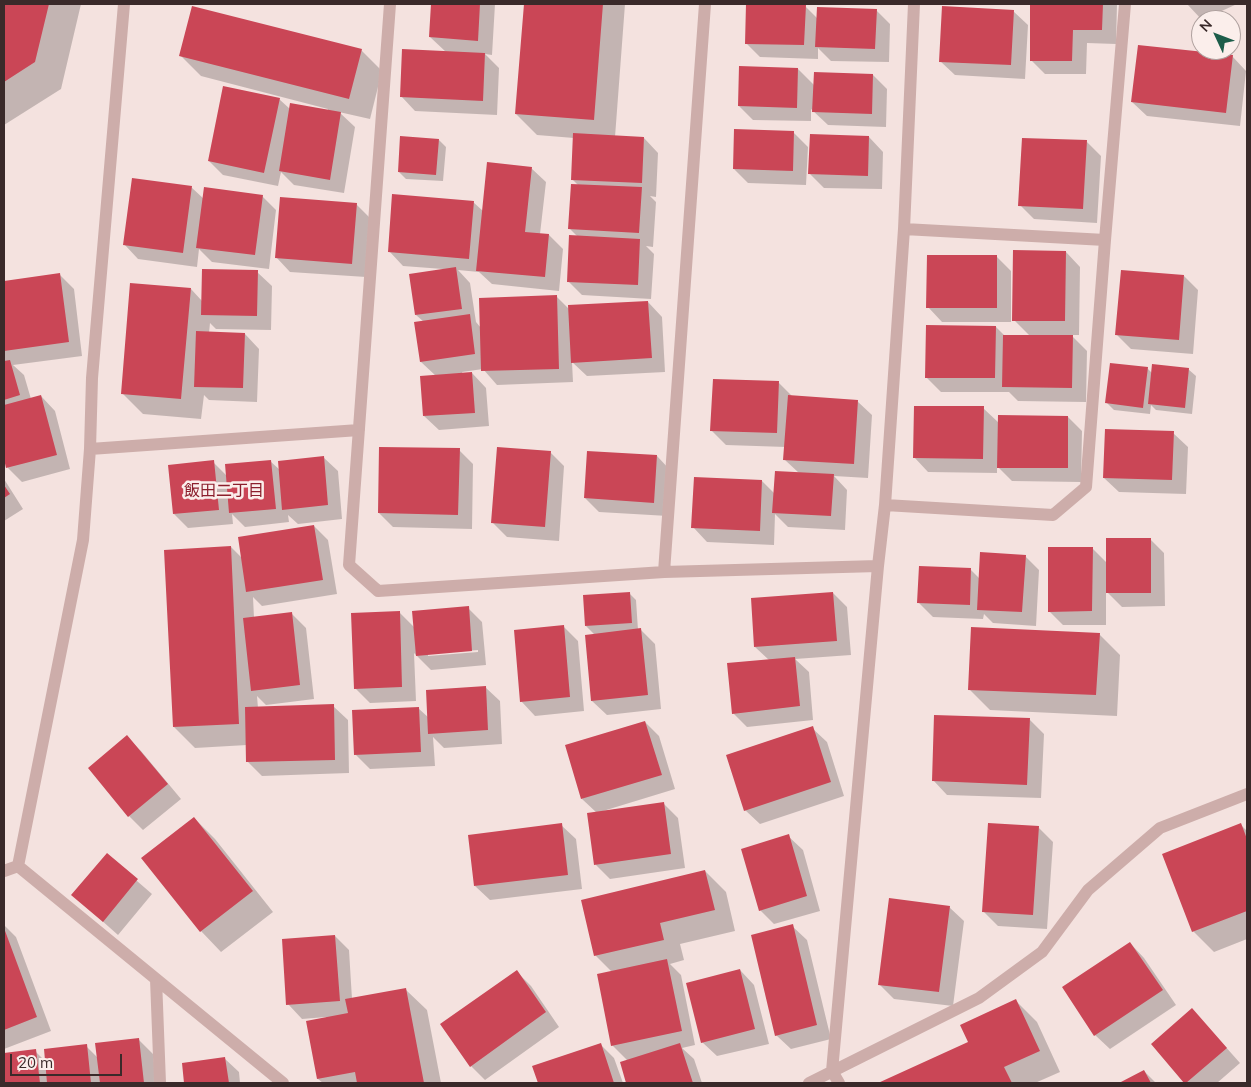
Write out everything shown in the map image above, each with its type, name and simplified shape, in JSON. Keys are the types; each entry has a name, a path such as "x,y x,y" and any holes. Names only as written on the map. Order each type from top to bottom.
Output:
{"street":[{"path":"18,866 83,540 90,449 92,378 124,4"},
{"path":"390,4 349,565 378,591 664,572 878,566"},
{"path":"664,572 705,4"},
{"path":"839,1083 832,1071 878,566 886,505 904,229 914,4"},
{"path":"886,505 1053,515 1086,488 1125,4"},
{"path":"904,229 1105,240"},
{"path":"90,449 358,430"},
{"path":"809,1083 979,998 1042,952 1088,890 1160,828 1247,794"},
{"path":"4,871 18,866"},
{"path":"18,866 283,1083"},
{"path":"156,979 160,1083"}],"building":[{"path":"4,4 49,4 35,62 4,82"},
{"path":"431,4 480,4 478,41 429,37"},
{"path":"524,4 603,4 594,120 515,114"},
{"path":"746,4 806,5 804,45 745,44"},
{"path":"1030,4 1103,4 1102,30 1073,30 1072,61 1030,61"},
{"path":"192,6 362,49 349,99 179,56"},
{"path":"942,6 1014,10 1011,65 939,62"},
{"path":"817,7 877,9 875,49 815,47"},
{"path":"1138,45 1191,51 1191,60 1232,60 1226,113 1131,102"},
{"path":"402,49 485,53 483,101 400,97"},
{"path":"739,66 798,68 797,108 738,106"},
{"path":"814,72 873,74 872,114 812,112"},
{"path":"223,86 280,98 264,173 208,161"},
{"path":"290,103 341,112 330,180 279,171"},
{"path":"734,129 794,131 793,171 733,169"},
{"path":"573,133 644,137 642,183 571,180"},
{"path":"810,134 869,136 868,176 808,174"},
{"path":"400,136 439,139 436,175 398,172"},
{"path":"1022,138 1087,140 1083,209 1018,206"},
{"path":"487,162 532,167 525,232 549,234 545,277 476,271"},
{"path":"132,178 192,186 183,253 123,245"},
{"path":"571,184 642,187 639,233 568,229"},
{"path":"204,187 263,195 255,255 196,248"},
{"path":"392,194 474,201 469,259 388,252"},
{"path":"280,197 357,203 352,264 275,258"},
{"path":"569,235 640,239 638,285 567,282"},
{"path":"1013,250 1066,251 1065,321 1012,321"},
{"path":"927,255 997,255 997,308 926,308"},
{"path":"456,267 462,309 415,315 409,274"},
{"path":"202,269 258,270 257,316 201,315"},
{"path":"1121,270 1184,275 1179,340 1115,335"},
{"path":"60,273 69,342 4,351 4,281"},
{"path":"130,283 191,288 181,399 121,394"},
{"path":"557,295 559,369 481,371 479,298"},
{"path":"648,301 652,358 571,363 568,305"},
{"path":"470,314 475,354 420,362 414,322"},
{"path":"926,325 996,326 995,378 925,378"},
{"path":"196,331 245,333 243,388 194,387"},
{"path":"1003,335 1073,335 1072,388 1002,387"},
{"path":"10,360 20,395 4,400 4,361"},
{"path":"1110,363 1148,367 1143,408 1105,403"},
{"path":"1152,364 1189,368 1185,408 1148,404"},
{"path":"472,372 475,413 423,416 420,376"},
{"path":"713,379 779,381 777,433 710,431"},
{"path":"41,395 57,455 6,468 4,459 4,405"},
{"path":"788,395 858,400 854,464 783,460"},
{"path":"914,406 984,406 983,459 913,458"},
{"path":"998,415 1068,416 1068,468 997,468"},
{"path":"1105,429 1174,431 1172,480 1103,478"},
{"path":"379,447 460,448 458,515 378,513"},
{"path":"497,447 551,451 545,527 491,523"},
{"path":"587,451 657,455 654,503 584,498"},
{"path":"324,456 328,505 282,510 278,461"},
{"path":"214,460 219,510 173,514 168,465"},
{"path":"271,460 276,509 229,513 225,464"},
{"path":"775,471 834,474 831,516 772,513"},
{"path":"694,477 762,480 760,531 691,528"},
{"path":"4,485 10,494 4,498"},
{"path":"314,525 323,580 246,592 238,537"},
{"path":"1106,538 1151,538 1151,593 1106,593"},
{"path":"231,546 239,724 173,727 164,550"},
{"path":"1048,547 1093,547 1092,611 1048,612"},
{"path":"980,552 1026,555 1022,612 977,610"},
{"path":"919,566 971,568 970,605 917,603"},
{"path":"630,592 632,623 585,626 583,595"},
{"path":"833,592 837,641 754,647 751,598"},
{"path":"469,606 472,651 416,656 412,611"},
{"path":"400,611 402,687 354,689 351,613"},
{"path":"292,612 300,685 251,691 243,618"},
{"path":"564,625 570,697 520,702 514,630"},
{"path":"971,627 1100,633 1096,695 968,690"},
{"path":"641,628 648,695 591,701 585,635"},
{"path":"795,657 800,706 732,714 727,663"},
{"path":"486,686 488,730 428,734 426,690"},
{"path":"334,704 335,760 246,762 245,707"},
{"path":"419,707 421,752 354,755 352,710"},
{"path":"934,715 1030,718 1027,785 932,781"},
{"path":"645,721 662,775 581,799 565,745"},
{"path":"813,726 831,782 744,811 726,755"},
{"path":"127,735 168,784 128,817 88,768"},
{"path":"664,802 671,854 594,865 587,813"},
{"path":"194,817 253,891 200,932 141,858"},
{"path":"562,823 568,875 474,886 468,835"},
{"path":"988,823 1039,826 1033,915 982,912"},
{"path":"1241,823 1247,839 1247,911 1192,932 1162,854"},
{"path":"789,834 807,896 759,911 741,849"},
{"path":"107,853 138,879 103,922 71,895"},
{"path":"705,870 715,910 660,923 664,940 594,956 581,900"},
{"path":"889,898 950,906 939,992 878,985"},
{"path":"793,924 817,1025 775,1036 751,935"},
{"path":"4,928 37,1017 4,1030"},
{"path":"335,935 340,1001 286,1005 282,939"},
{"path":"1130,942 1163,990 1094,1036 1062,987"},
{"path":"667,959 682,1031 611,1046 597,974"},
{"path":"740,969 755,1029 701,1043 686,983"},
{"path":"517,970 546,1012 470,1067 440,1024"},
{"path":"406,988 424,1083 357,1083 355,1072 317,1079 306,1021 348,1013 345,999"},
{"path":"1016,999 1040,1051 1004,1067 1012,1083 878,1083 968,1042 960,1025"},
{"path":"1192,1008 1227,1048 1184,1083 1151,1044"},
{"path":"139,1038 144,1083 100,1083 95,1043"},
{"path":"601,1043 614,1083 538,1083 532,1066"},
{"path":"680,1043 693,1083 626,1083 620,1062"},
{"path":"87,1044 91,1083 47,1083 44,1049"},
{"path":"36,1049 40,1083 4,1083 4,1053"},
{"path":"225,1057 229,1083 184,1083 182,1063"},
{"path":"1144,1070 1151,1083 1119,1083"}],"district":[{"name":"飯田二丁目","path":"224,491"}]}
